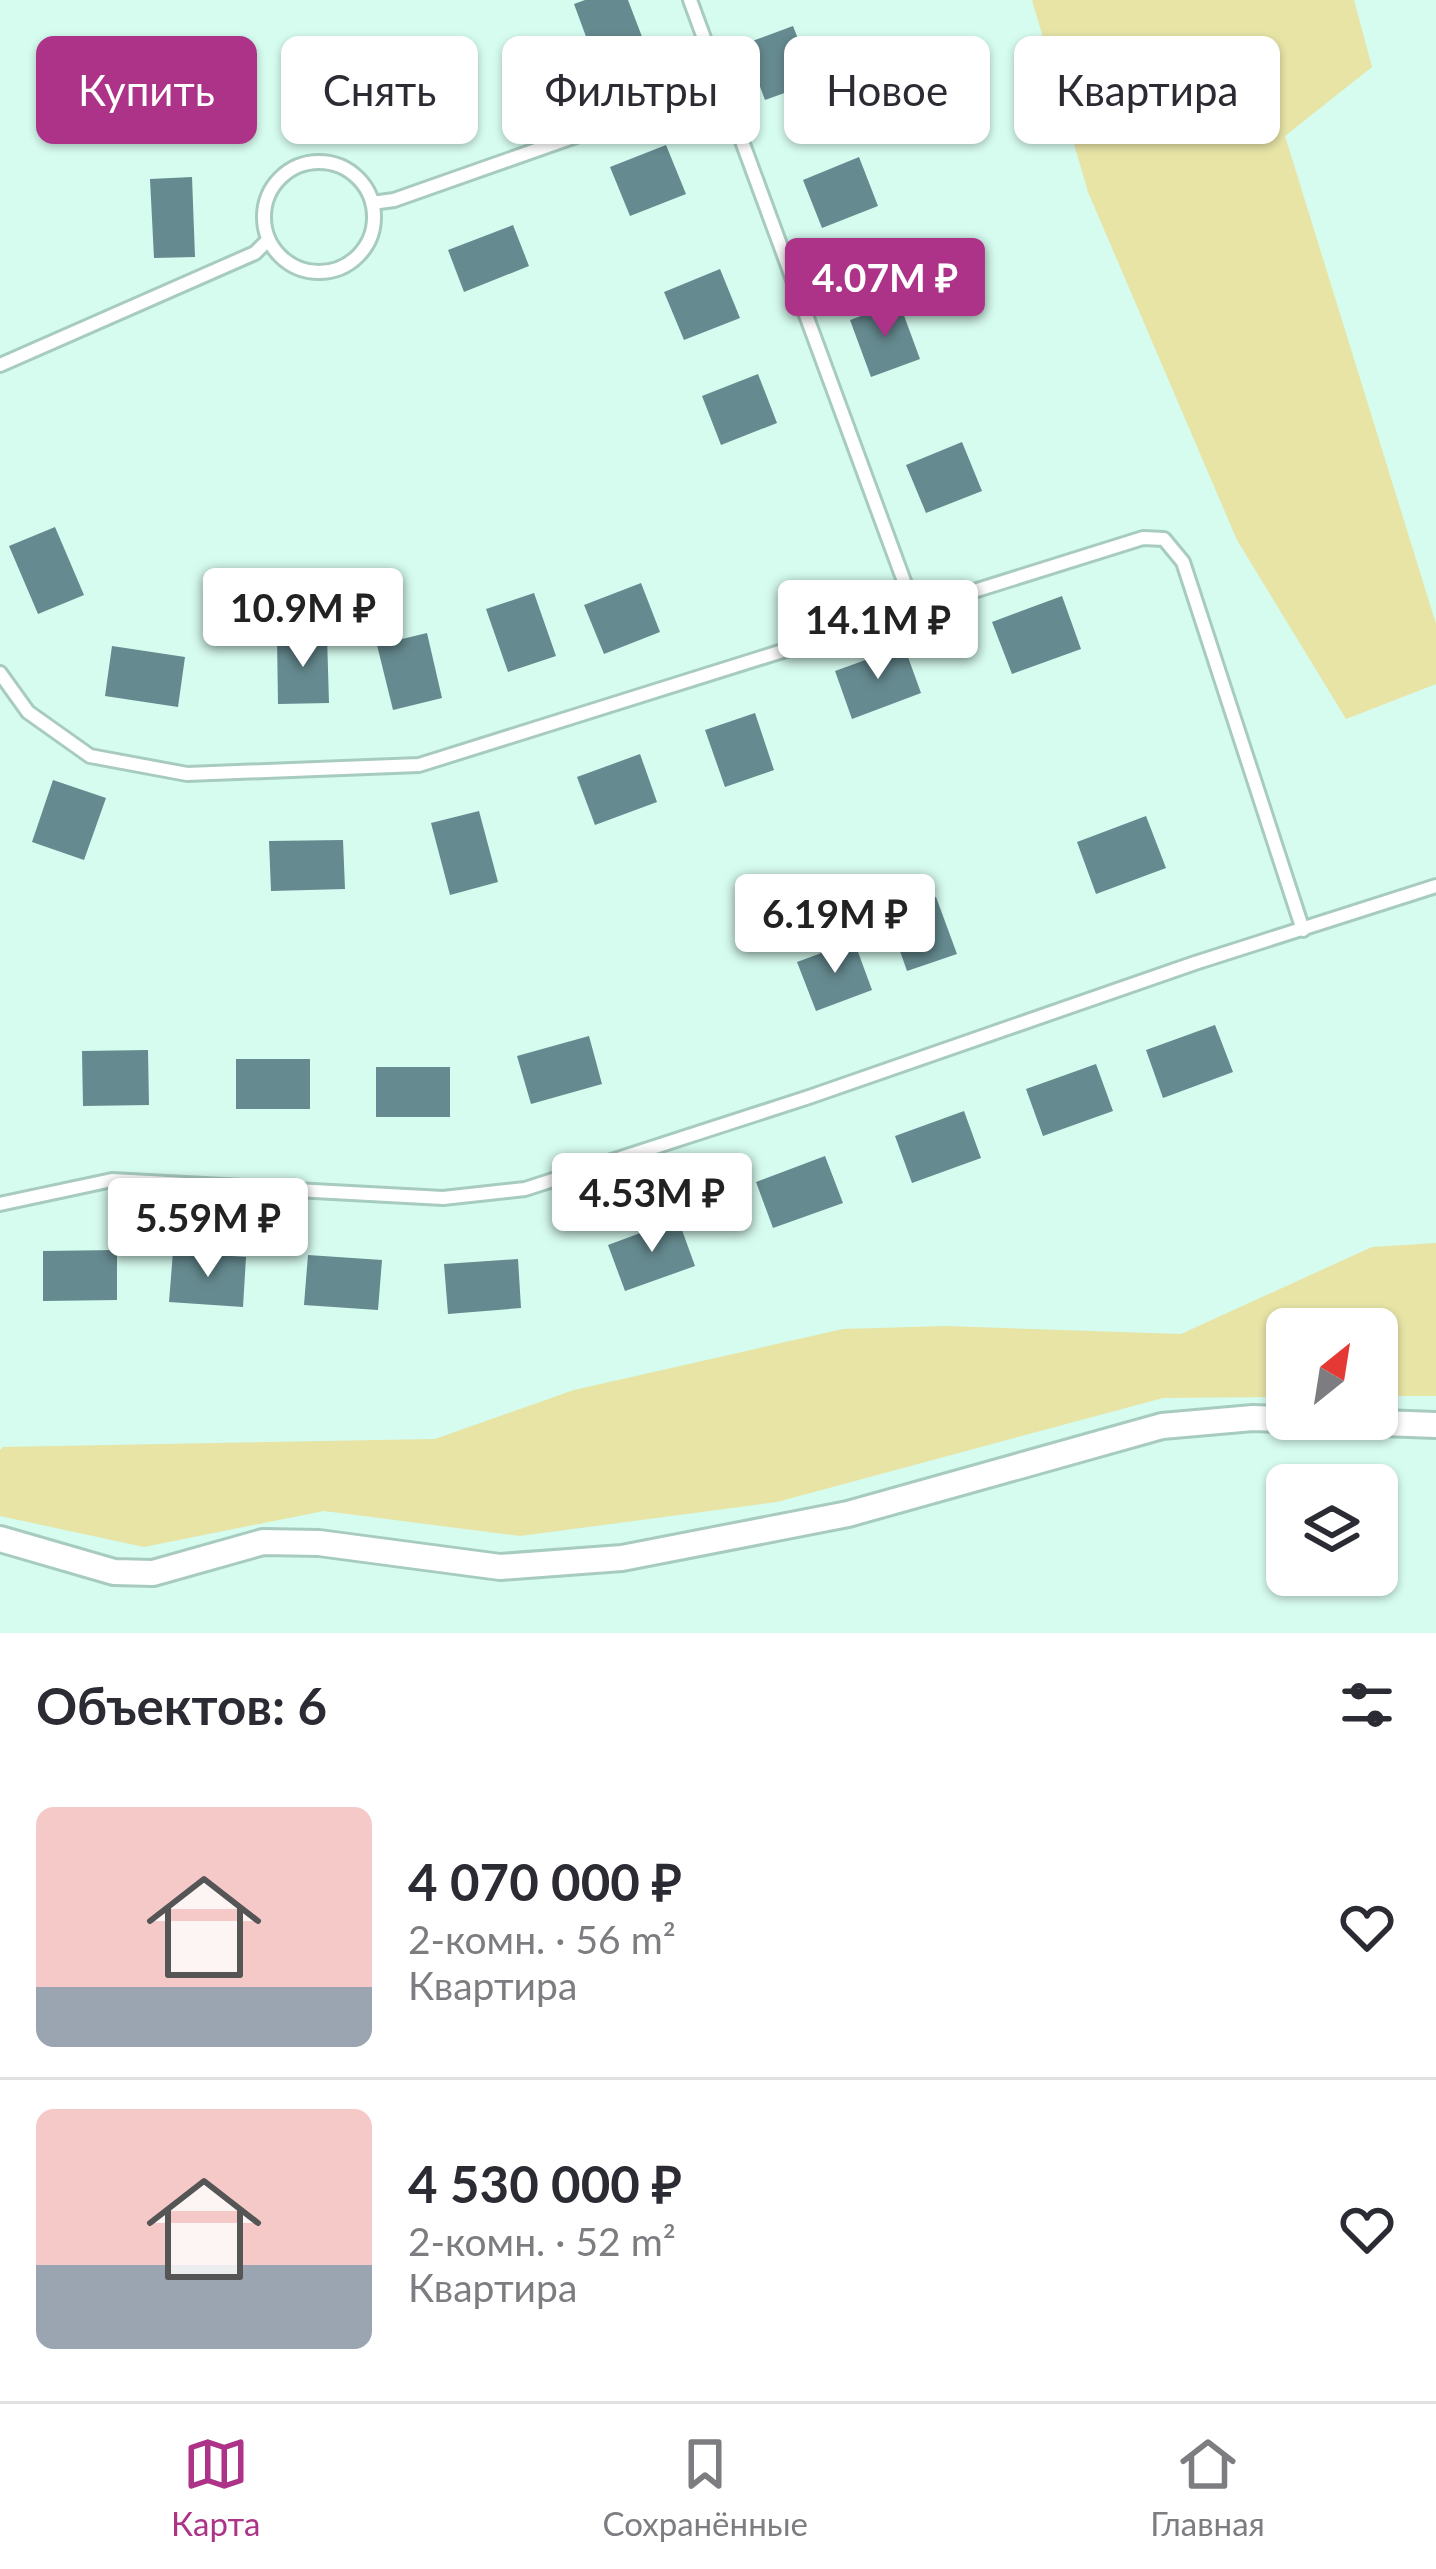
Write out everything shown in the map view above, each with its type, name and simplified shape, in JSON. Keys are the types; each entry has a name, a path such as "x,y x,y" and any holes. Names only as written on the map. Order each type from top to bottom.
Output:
{"street":[{"path":"0,1539 114,1572 153,1573 263,1542 319,1543 500,1567 602,1559 848,1514 1162,1426 1253,1418 1436,1425"}],"lane":[{"path":"690,0 703,36"},
{"path":"372,203 394,200 553,144"},
{"path":"743,144 914,611"},
{"path":"308,163 340,167 355,176 372,203 371,236 363,250 337,270 305,271 290,264 268,240 264,224 270,192 292,169 308,163"},
{"path":"0,365 255,253 268,240"},
{"path":"0,673 28,712 90,756 187,774 419,765 1143,538 1164,539 1184,562 1304,930"},
{"path":"0,1204 112,1180 443,1198 525,1189 1436,886"}],"shaded area":[{"path":"1032,0 1354,0 1372,67 1285,136 1436,624 1436,684 1346,719 1237,540 1088,192 1074,144 1280,144 1280,36 1042,36"},
{"path":"1436,1243 1436,1396 1398,1396 1398,1308 1266,1308 1266,1397 1163,1398 777,1502 520,1536 324,1511 144,1547 0,1516 3,1447 435,1439 574,1390 843,1329 946,1326 1181,1334 1372,1247"}],"building":[{"path":"628,0 642,36 586,36 574,4"},
{"path":"793,26 797,36 784,36 784,93 765,100 760,87 760,38"},
{"path":"666,145 686,194 630,216 610,167"},
{"path":"859,157 878,206 822,228 803,180"},
{"path":"192,177 195,257 154,258 150,179"},
{"path":"513,225 529,266 464,292 448,250"},
{"path":"720,269 740,318 684,340 664,292"},
{"path":"899,302 920,359 871,377 850,320"},
{"path":"758,374 777,423 721,445 702,396"},
{"path":"962,442 982,491 926,513 906,465"},
{"path":"55,527 84,595 38,614 9,546"},
{"path":"641,583 660,632 604,654 584,605"},
{"path":"534,593 556,656 508,672 486,609"},
{"path":"1062,596 1081,649 1012,674 992,622"},
{"path":"427,633 442,698 393,710 377,645"},
{"path":"327,636 329,703 278,704 277,638"},
{"path":"112,646 185,657 178,707 105,696"},
{"path":"904,646 921,693 852,719 835,671"},
{"path":"755,713 774,770 725,787 705,730"},
{"path":"640,754 657,802 595,825 577,777"},
{"path":"53,780 106,798 84,860 32,842"},
{"path":"479,811 498,882 450,895 431,823"},
{"path":"1146,816 1166,868 1096,894 1077,842"},
{"path":"343,840 345,889 271,891 269,841"},
{"path":"936,897 957,954 907,971 887,914"},
{"path":"854,941 872,990 816,1011 797,962"},
{"path":"1215,1025 1233,1072 1163,1098 1146,1050"},
{"path":"589,1036 602,1084 531,1104 517,1056"},
{"path":"148,1050 149,1105 83,1106 82,1051"},
{"path":"236,1059 310,1059 310,1109 236,1109"},
{"path":"1096,1064 1113,1111 1043,1136 1026,1089"},
{"path":"376,1067 450,1067 450,1117 376,1117"},
{"path":"964,1111 981,1158 912,1183 895,1136"},
{"path":"825,1156 843,1203 773,1228 756,1182"},
{"path":"678,1219 695,1266 625,1291 608,1245"},
{"path":"117,1250 117,1300 43,1301 43,1251"},
{"path":"173,1252 246,1257 243,1307 169,1302"},
{"path":"308,1255 382,1260 378,1310 304,1305"},
{"path":"518,1259 521,1308 448,1314 444,1264"}]}
